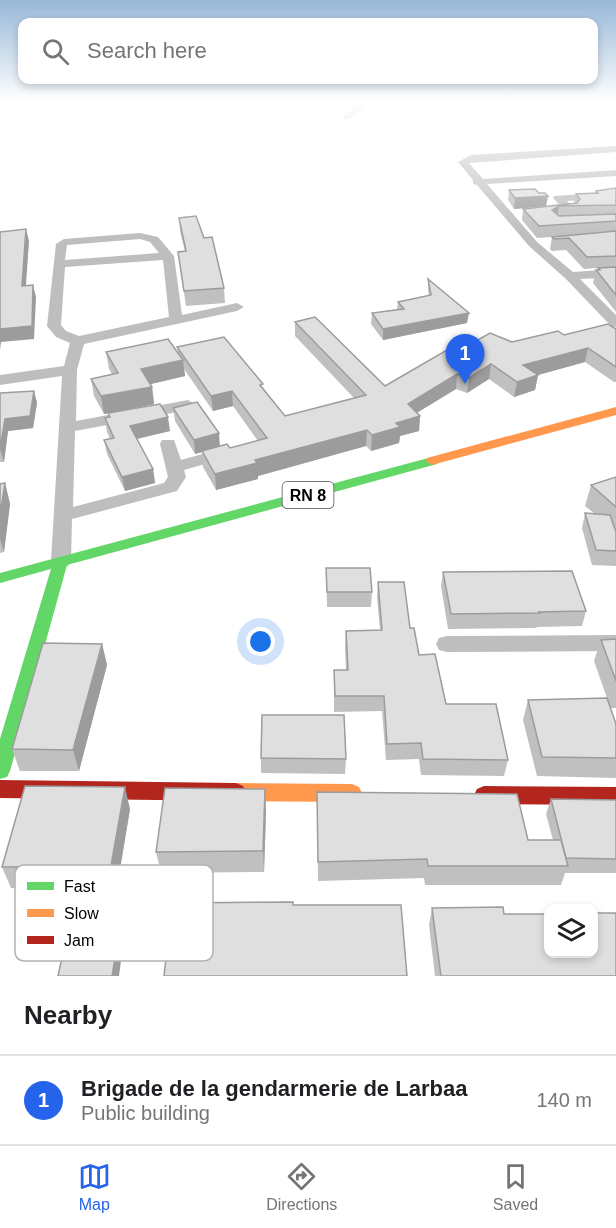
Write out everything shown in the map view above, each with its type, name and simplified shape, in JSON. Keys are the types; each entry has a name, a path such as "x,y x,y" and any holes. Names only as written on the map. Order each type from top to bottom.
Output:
{"main road":[{"name":"RN 8","path":"0,578 616,411"},
{"path":"0,771 61,561"},
{"path":"0,789 367,793"},
{"path":"474,794 616,796"}],"street":[{"path":"615,150 471,158 463,162 477,182 512,214 616,323"},
{"path":"477,182 616,173"},
{"path":"539,213 571,210 558,198 616,195"},
{"path":"176,320 168,256 154,238 140,236 64,242 60,246 54,326 61,334 78,341 237,307"},
{"path":"58,264 168,256"},
{"path":"570,276 616,273"},
{"path":"61,561 70,370 78,341"},
{"path":"0,380 70,370"},
{"path":"67,428 188,405"},
{"path":"63,516 171,487 177,477 168,444"},
{"path":"174,467 236,450"},
{"path":"447,644 616,643"}],"building":[{"path":"616,188 616,205 559,206 552,210 559,216 616,214 616,221 539,226 523,209 577,203 580,199 576,194 598,193 596,191"},
{"path":"535,189 548,196 515,198 509,190"},
{"path":"196,216 204,238 212,237 224,288 184,291 178,252 186,251 179,218"},
{"path":"26,229 22,286 33,285 32,326 0,329 0,232"},
{"path":"616,231 616,256 587,257 569,238 554,239 552,237"},
{"path":"616,267 616,295 596,270"},
{"path":"428,279 469,313 383,329 372,313 404,309 398,302 431,295"},
{"path":"315,317 385,386 452,347 460,350 490,333 512,342 558,331 564,335 608,324 616,329 616,367 588,348 523,365 538,375 517,382 491,364 469,378 457,374 408,404 420,416 396,423 400,427 372,435 367,430 255,460 257,463 215,474 202,451 227,444 230,448 267,438 232,391 211,396 177,347 224,337 263,384 260,385 285,416 366,395 295,322"},
{"path":"168,339 183,360 141,369 152,387 101,396 91,379 118,373 106,352"},
{"path":"34,391 30,416 5,419 0,449 0,393"},
{"path":"197,402 219,433 194,440 173,408"},
{"path":"160,404 168,417 130,426 153,469 122,477 104,440 114,438 105,418 110,417 108,413"},
{"path":"616,477 616,507 591,485"},
{"path":"5,483 0,515 0,484"},
{"path":"585,513 610,515 616,532 616,551 596,550"},
{"path":"326,568 370,568 372,592 327,592"},
{"path":"572,571 586,611 451,614 443,572"},
{"path":"378,582 404,582 410,628 414,628 419,655 435,654 446,704 496,704 508,760 423,759 421,743 387,744 384,696 335,696 334,670 348,670 346,631 382,630"},
{"path":"616,639 616,681 601,640"},
{"path":"43,643 102,644 73,750 12,749"},
{"path":"607,698 616,724 616,758 542,757 528,700"},
{"path":"262,715 344,715 346,759 261,758"},
{"path":"25,786 125,787 111,865 2,867"},
{"path":"165,788 265,789 263,851 156,852"},
{"path":"317,792 517,794 528,840 561,840 568,866 428,866 427,859 318,862"},
{"path":"551,799 616,800 616,859 566,858"},
{"path":"213,903 401,905 407,976 164,976 166,961 213,961"},
{"path":"503,907 504,914 544,914 544,958 598,958 598,913 616,913 616,976 441,976 432,908"},
{"path":"61,961 114,961 112,976 58,976"}],"traffic: fast":[{"path":"0,578 432,461"},
{"path":"0,771 61,561"}],"traffic: slow":[{"path":"432,461 616,411"},
{"path":"236,792 352,793"}],"traffic: jam":[{"path":"0,789 236,792"},
{"path":"484,795 616,796"}],"place":[{"name":"Brigade de la gendarmerie de Larbaa","path":"465,384"}]}
